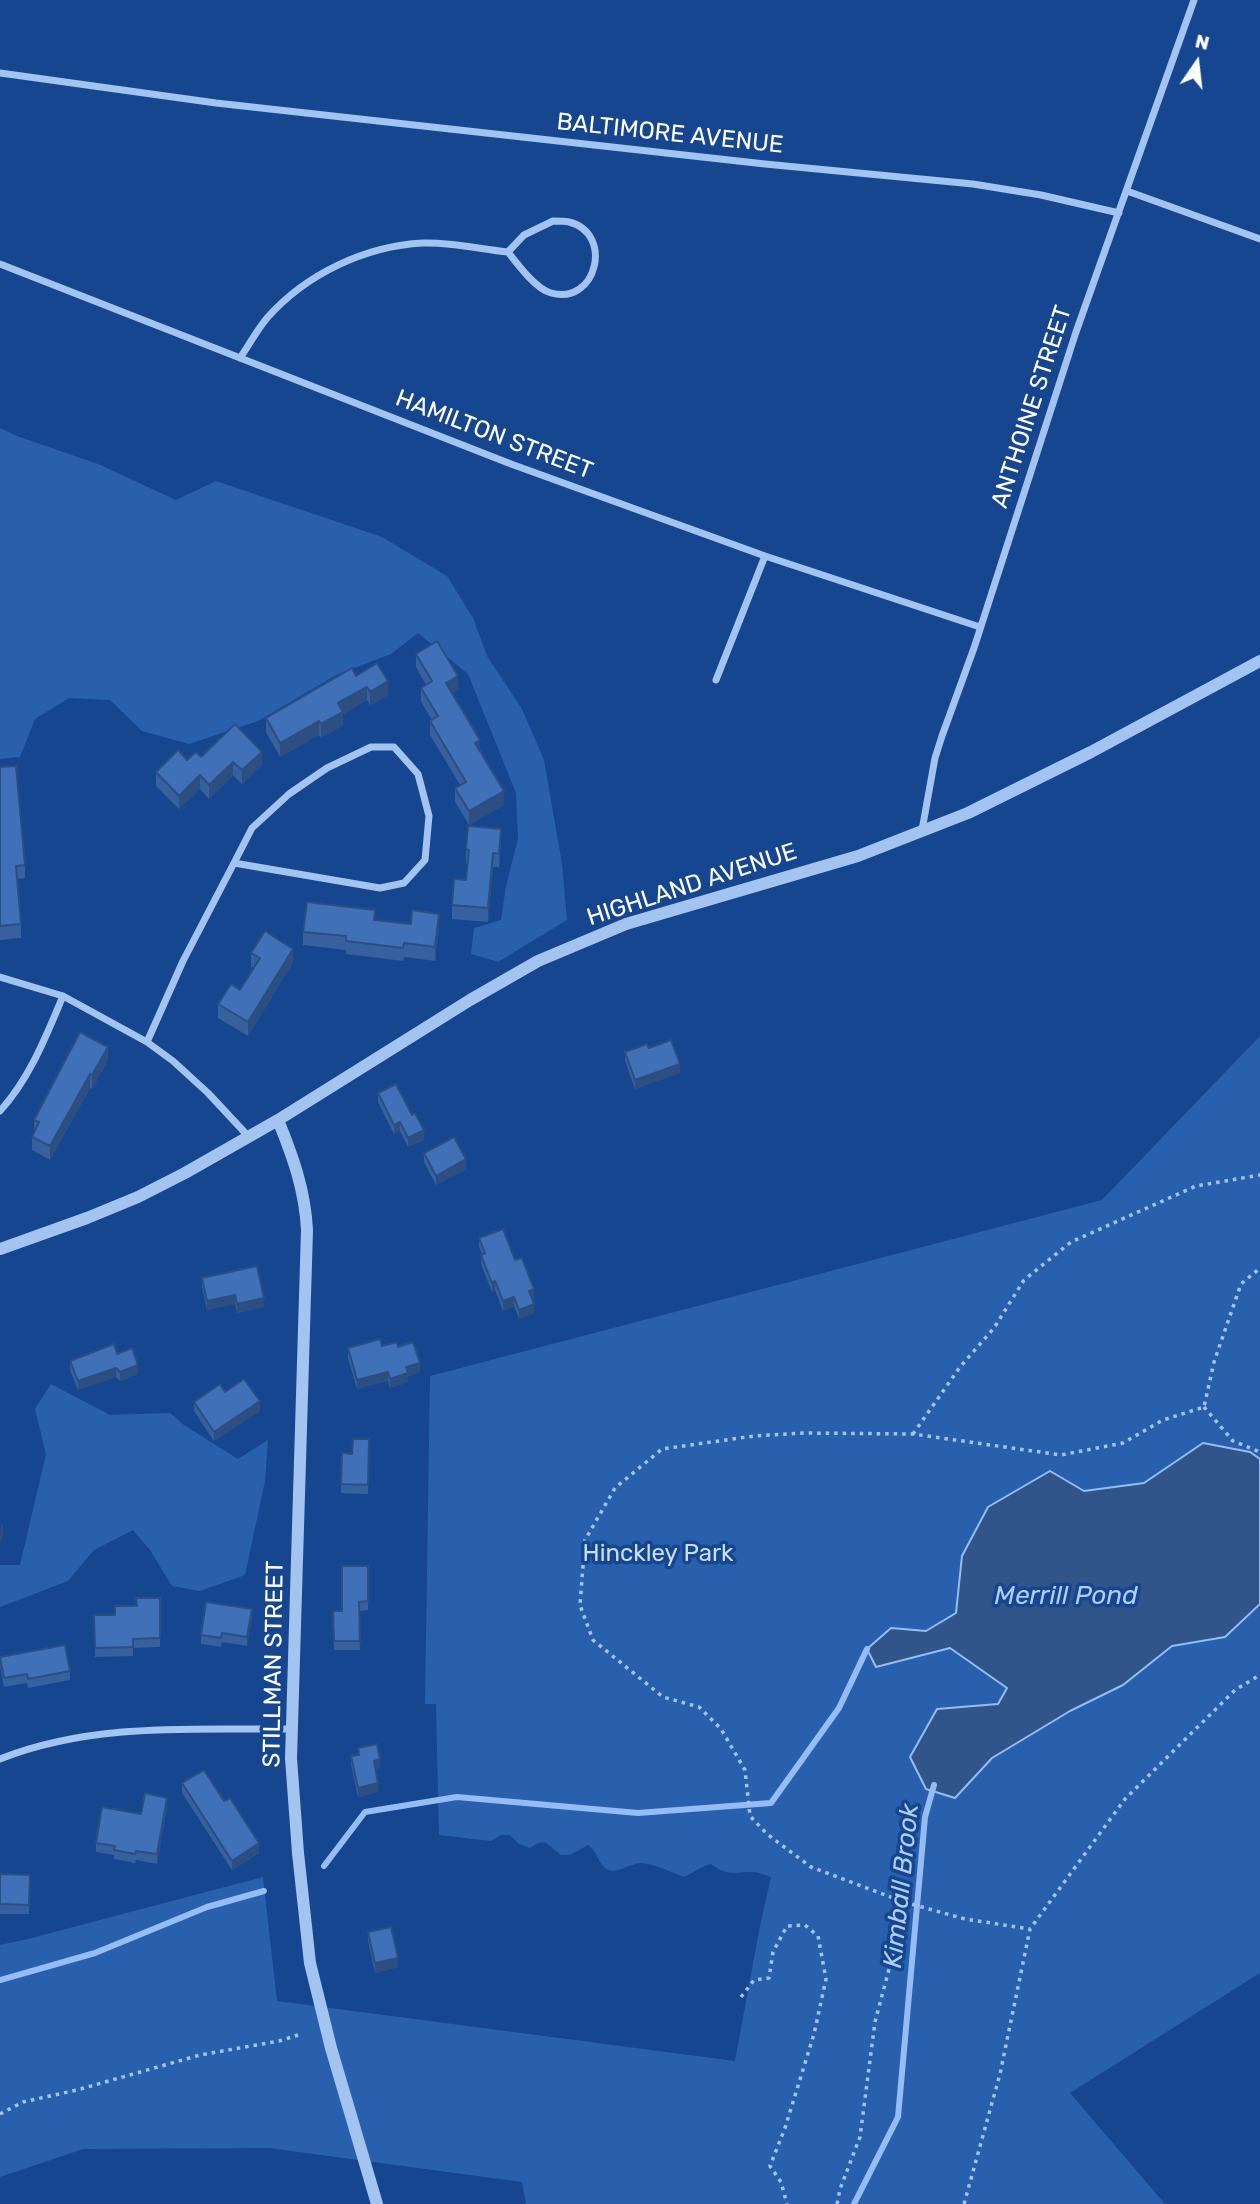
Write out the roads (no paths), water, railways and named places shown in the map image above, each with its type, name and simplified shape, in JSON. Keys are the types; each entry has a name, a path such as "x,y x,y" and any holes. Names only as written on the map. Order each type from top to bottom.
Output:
{"street":[{"name":"ANTHOINE STREET","path":"922,831 938,747 1076,332 1193,0"},
{"name":"BALTIMORE AVENUE","path":"0,73 216,103 765,164 973,184 1041,195 1119,213"},
{"path":"1127,191 1260,239"},
{"path":"240,358 267,318 299,289 368,252 385,247 422,243 508,252 522,271 549,293 566,295 583,287 596,268 595,246 585,230 570,222 553,221 523,235 508,252"},
{"name":"HAMILTON STREET","path":"0,264 512,464 765,556 980,627"},
{"path":"716,680 765,556"},
{"name":"HIGHLAND AVENUE","path":"0,1249 87,1218 138,1197 185,1173 278,1120 460,1006 538,961 626,924 858,856 968,813 1091,752 1260,661"},
{"path":"147,1042 183,961 252,828 289,794 338,763 371,747 394,747 418,774 429,816 425,860 404,883 380,888 234,863"},
{"path":"0,977 63,996 147,1042 173,1061 208,1093 249,1137"},
{"path":"0,1111 12,1098 38,1054 63,996"},
{"name":"STILLMAN STREET","path":"278,1120 301,1181 307,1230 291,1758 297,1839 310,1963 331,2048 377,2204"},
{"path":"0,1759 52,1742 122,1731 293,1730"}],"water":[{"name":"Merrill Pond","path":"1203,1443 1250,1452 1260,1459 1260,1604 1225,1637 1172,1646 1123,1685 1070,1711 992,1758 955,1798 926,1789 910,1757 937,1709 998,1704 1007,1688 950,1648 876,1667 867,1649 891,1628 926,1631 956,1613 962,1556 988,1507 1050,1471 1084,1491 1144,1483"}],"waterway":[{"path":"324,1866 365,1812 457,1797 638,1813 771,1803 839,1708 867,1649"},
{"name":"Kimball Brook","path":"854,2204 898,2117 925,1817 934,1785"},
{"path":"0,1980 95,1953 207,1907 264,1891"}],"park label":[{"name":"Hinckley Park","path":"658,1554"}]}
